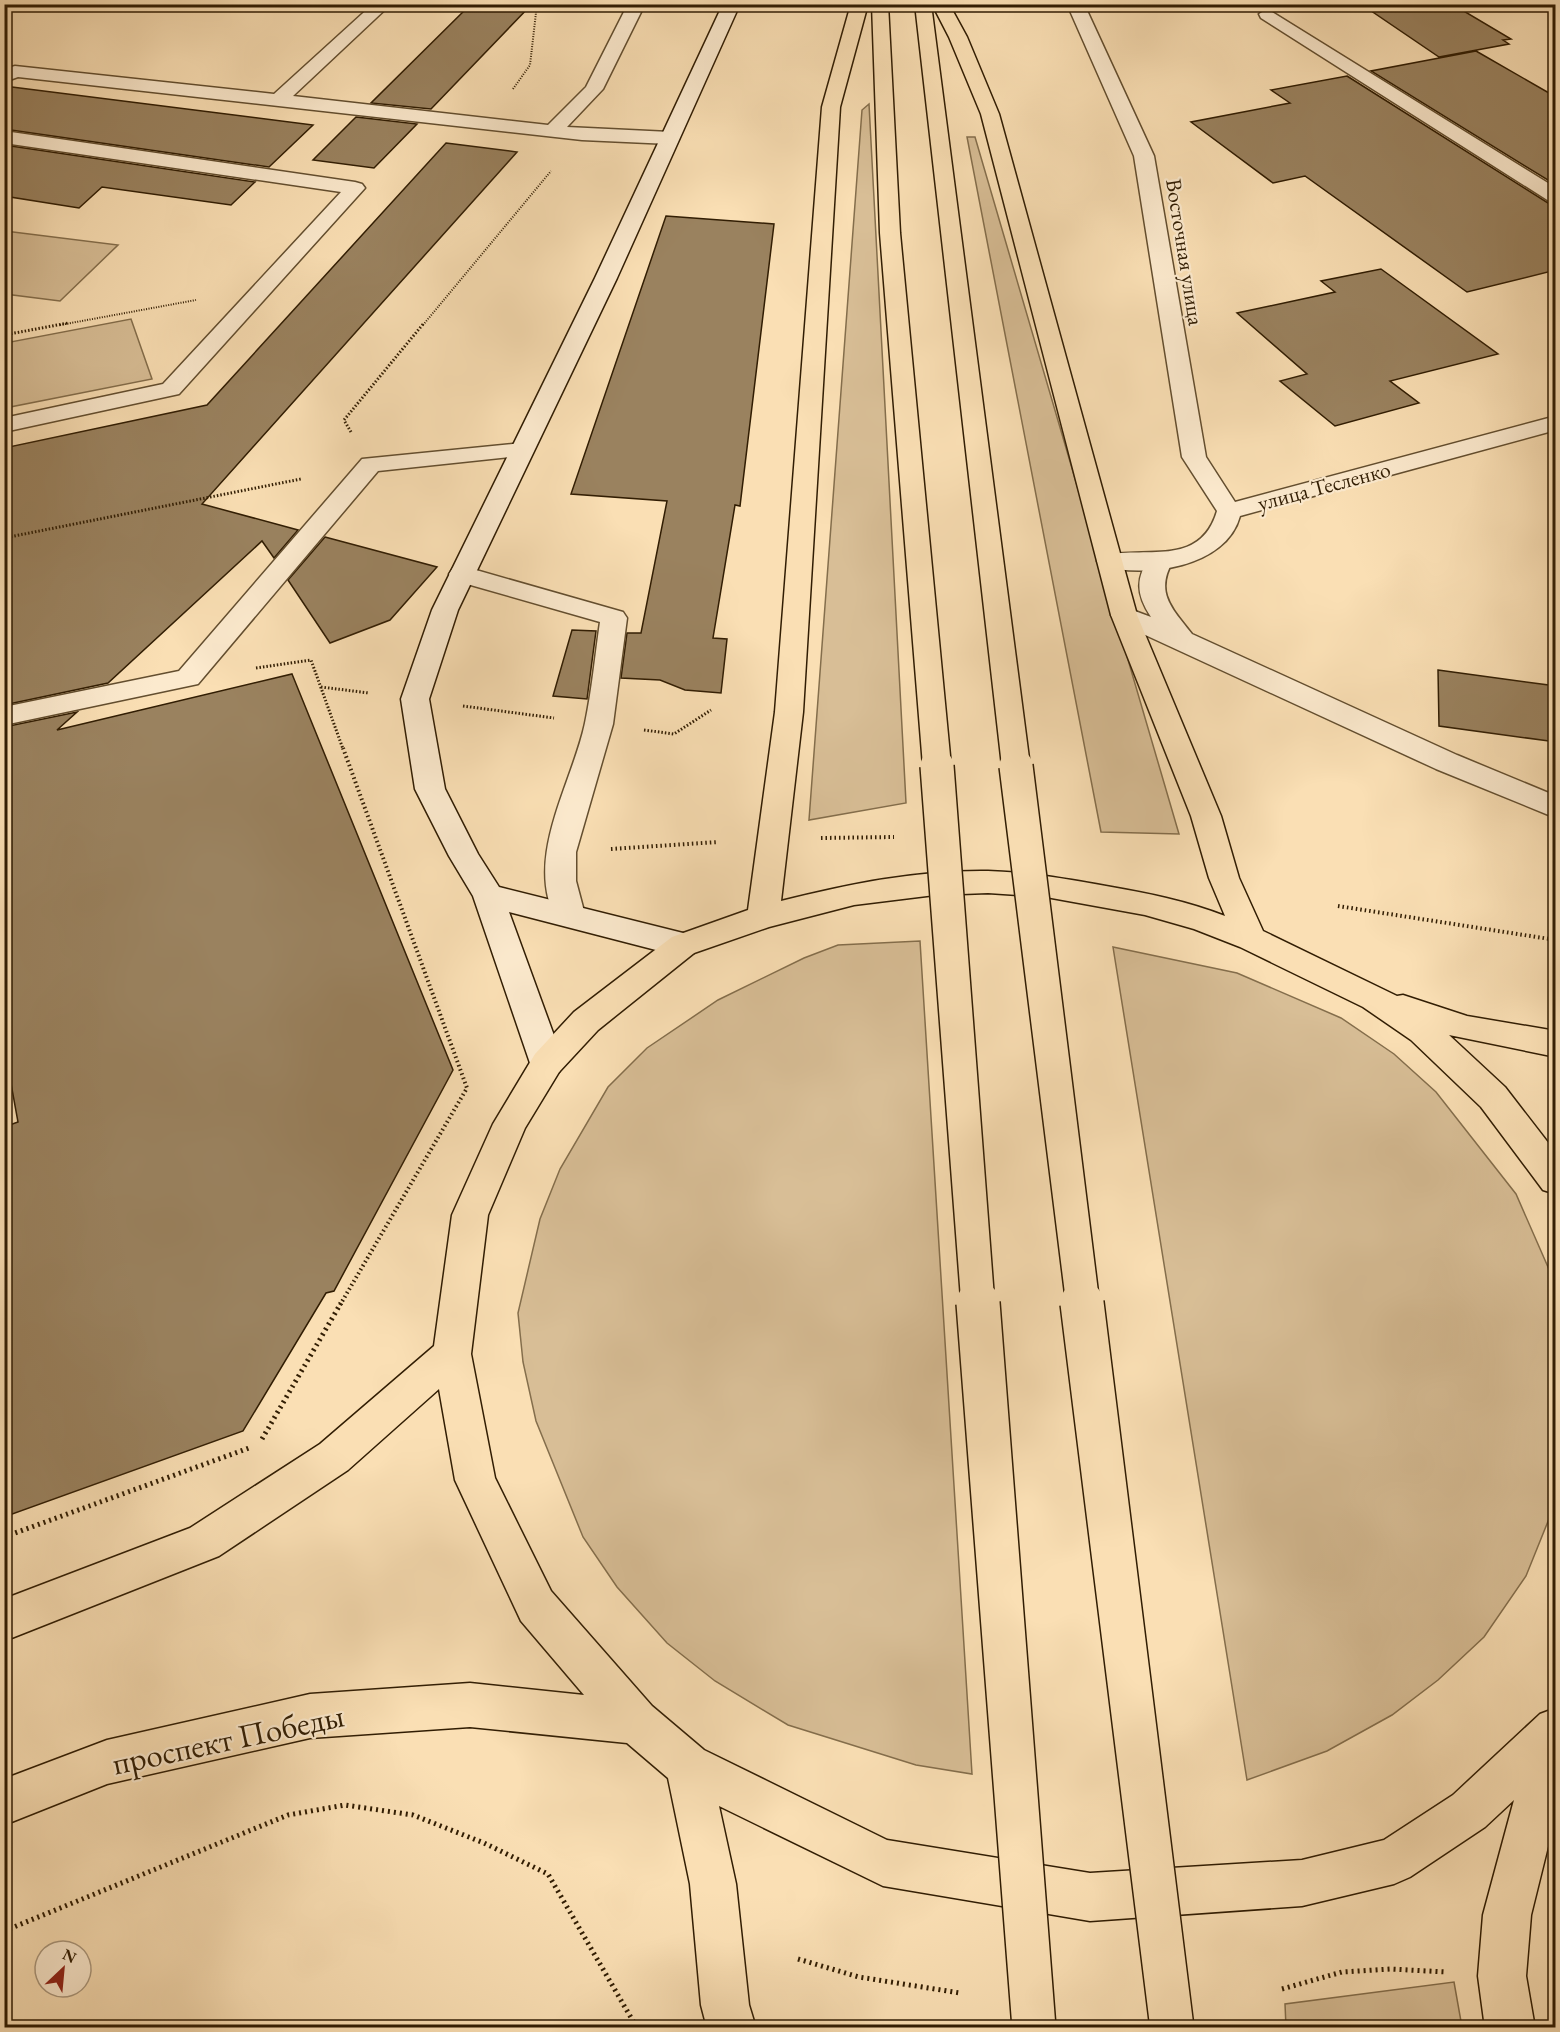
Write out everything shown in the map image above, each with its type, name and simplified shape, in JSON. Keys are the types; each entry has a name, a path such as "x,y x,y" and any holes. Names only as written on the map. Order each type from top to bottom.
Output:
{"main road":[{"path":"763,917 789,712 831,107 860,4"},
{"path":"880,4 890,233 937,766 1034,2028"},
{"path":"923,4 1172,2028"},
{"path":"940,4 958,37 990,114 1124,615 1206,816 1224,878 1251,939"},
{"path":"1556,1044 1466,1028 1375,998 1251,939 1203,920 1145,904 1046,886 988,882 935,884 854,894 763,917 683,945 586,1021 547,1062 510,1124 470,1215 452,1354 475,1480 536,1606 636,1722 688,1766 883,1863 1090,1897 1302,1883 1394,1861 1469,1811 1556,1730"},
{"path":"1375,998 1423,1031 1493,1097 1556,1180"},
{"path":"4,1620 204,1542 334,1457 452,1354"},
{"name":"проспект Победы","path":"4,1802 107,1762 310,1716 470,1705 636,1722"},
{"path":"1510,2028 1502,1976 1507,1915 1532,1816 1556,1741"},
{"path":"688,1766 713,1884 725,2005 732,2028"}],"street":[{"path":"279,100 383,4"},
{"path":"553,130 594,89 637,4"},
{"path":"547,1062 488,894 464,856 430,789 415,699 445,610 732,4"},
{"name":"Восточная улица","path":"1075,4 1144,156 1194,458 1229,511"},
{"path":"1267,14 1556,197"},
{"path":"4,77 15,70 582,134 670,138"},
{"path":"4,137 355,188 171,388 4,425"},
{"name":"улица Тесленко","path":"1110,561 1160,561 1196,553 1222,533 1229,511 1556,423"},
{"path":"4,716 188,678 371,464 522,450"},
{"path":"1160,561 1149,582 1150,592 1181,638"},
{"path":"462,574 614,618 599,724 561,852 561,881 569,915"},
{"path":"1124,615 1181,638 1477,777 1556,808"},
{"path":"488,894 683,945"}],"path":[{"path":"487,123 530,65 537,4"},
{"path":"344,420 582,134"},
{"path":"4,335 264,287"},
{"path":"4,538 371,464"},
{"path":"4,1537 260,1444 467,1088 311,660 188,678"},
{"path":"415,699 674,734 711,710"},
{"path":"812,838 898,837"},
{"path":"1338,906 1556,940"},
{"path":"4,1931 288,1815 345,1805 413,1815 484,1843 548,1874 637,2028"},
{"path":"798,1959 859,1977 960,1993"},
{"path":"1282,1989 1342,1972 1390,1969 1457,1972"}],"shaded area":[{"path":"869,104 906,803 809,820 862,110"},
{"path":"967,137 975,137 1179,834 1101,832"},
{"path":"5,231 118,245 60,301 5,294"},
{"path":"131,319 152,379 5,408 5,343"},
{"path":"920,941 972,1774 916,1765 788,1725 715,1681 667,1643 617,1587 583,1537 536,1421 523,1362 518,1313 540,1219 560,1169 608,1087 647,1048 718,1000 804,958 838,945"},
{"path":"1113,947 1237,973 1341,1018 1394,1054 1436,1092 1516,1194 1555,1283 1555,1504 1526,1576 1484,1637 1438,1680 1392,1715 1327,1751 1247,1780"},
{"path":"1454,1982 1462,2027 1286,2027 1285,2004"}],"building":[{"path":"471,4 532,4 431,109 371,103"},
{"path":"1361,4 1452,4 1511,39 1503,40 1509,44 1439,57"},
{"path":"1476,51 1556,97 1556,185 1371,71"},
{"path":"1347,76 1548,203 1556,205 1556,270 1467,292 1305,176 1273,183 1191,122 1290,103 1271,90"},
{"path":"4,86 313,125 269,167 4,129"},
{"path":"356,117 417,124 374,168 313,160"},
{"path":"446,143 517,152 202,504 298,530 274,558 262,541 108,683 4,705 4,448 207,405"},
{"path":"4,145 255,182 231,205 102,187 79,208 4,196"},
{"path":"666,216 774,224 740,506 735,505 713,638 727,639 721,693 685,690 660,680 621,678 627,633 641,633 667,501 571,494"},
{"path":"1381,269 1498,354 1390,381 1419,403 1335,426 1280,381 1307,374 1237,313 1335,292 1321,281"},
{"path":"325,537 437,567 390,620 330,643 288,580"},
{"path":"572,630 596,631 587,699 553,696"},
{"path":"1438,670 1556,686 1556,742 1439,726"},
{"path":"292,674 453,1070 334,1291 326,1293 243,1431 4,1517 4,1127 18,1122 4,1045 4,727 77,712 57,730"}]}
